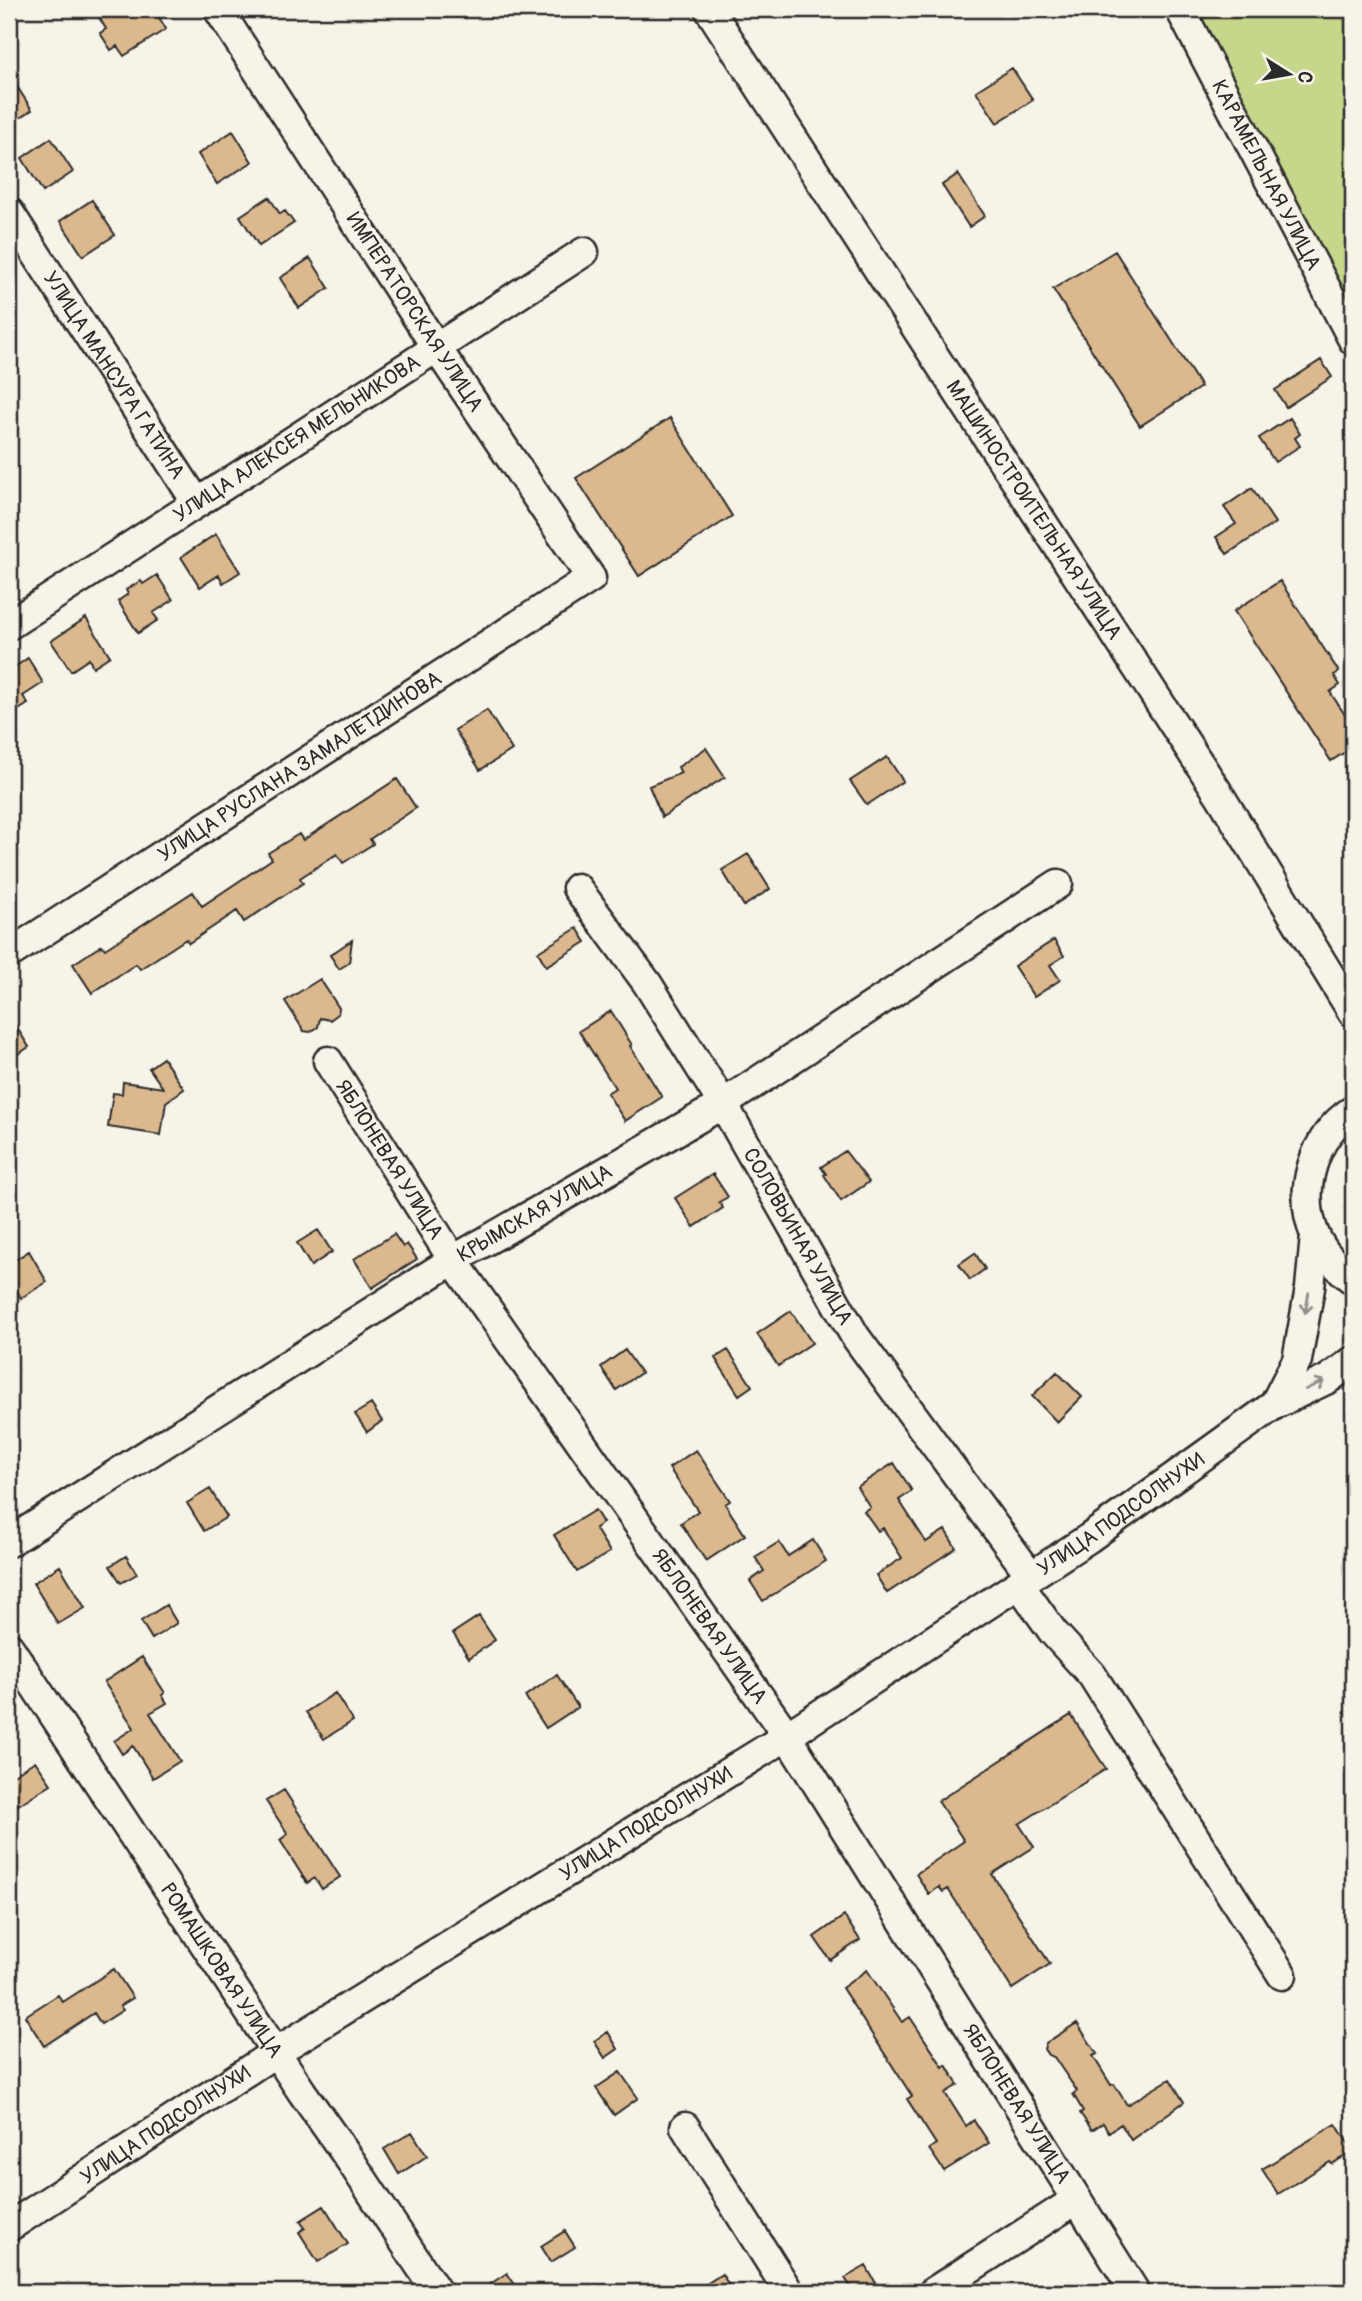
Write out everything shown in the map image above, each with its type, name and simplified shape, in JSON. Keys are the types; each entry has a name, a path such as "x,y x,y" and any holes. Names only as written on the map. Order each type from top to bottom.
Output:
{"street":[{"name":"ИМПЕРАТОРСКАЯ УЛИЦА","path":"218,9 436,347 591,578"},
{"name":"МАШИНОСТРОИТЕЛЬНАЯ УЛИЦА","path":"709,9 1219,794 1353,1013"},
{"name":"КАРАМЕЛЬНАЯ УЛИЦА","path":"1180,9 1353,340"},
{"name":"УЛИЦА МАНСУРА ГАТИНА","path":"9,212 197,503"},
{"name":"УЛИЦА АЛЕКСЕЯ МЕЛЬНИКОВА","path":"9,625 584,252"},
{"name":"УЛИЦА РУСЛАНА ЗАМАЛЕТДИНОВА","path":"9,954 591,578"},
{"name":"КРЫМСКАЯ УЛИЦА","path":"9,1542 453,1260 723,1104 1058,884"},
{"name":"СОЛОВЬИНАЯ УЛИЦА","path":"577,888 648,983 723,1104 855,1336 1025,1580 1053,1632 1092,1675 1282,1975"},
{"name":"ЯБЛОНЕВАЯ УЛИЦА","path":"328,1061 453,1260 787,1736 1135,2292"},
{"path":"1274,1405 1297,1360 1310,1288 1315,1236 1308,1205 1310,1172 1321,1142 1342,1117 1353,1110"},
{"path":"1315,1236 1334,1265 1353,1280"},
{"name":"УЛИЦА ПОДСОЛНУХИ","path":"9,2227 276,2052 787,1736 1089,1538 1274,1405 1328,1379 1353,1361"},
{"name":"РОМАШКОВАЯ УЛИЦА","path":"9,1647 437,2292"},
{"path":"685,2127 789,2292"},
{"path":"933,2292 1076,2200"}],"green space":[{"path":"1195,9 1353,9 1353,311"}],"building":[{"path":"115,9 154,9 166,29 124,56 117,46 111,50 100,33 106,29 100,19"},
{"path":"1012,68 1033,100 997,123 976,91"},
{"path":"9,74 32,110 9,125"},
{"path":"233,131 252,162 217,184 198,154"},
{"path":"51,138 73,172 43,192 22,158"},
{"path":"958,174 985,216 969,227 942,185"},
{"path":"269,197 280,214 285,211 294,223 259,246 240,216"},
{"path":"92,200 115,235 83,256 60,221"},
{"path":"1115,251 1201,387 1140,426 1053,289"},
{"path":"310,258 329,288 299,308 280,278"},
{"path":"1321,360 1332,377 1286,407 1275,390"},
{"path":"670,418 732,516 639,576 576,478"},
{"path":"1290,418 1300,434 1295,438 1300,446 1275,462 1259,438"},
{"path":"1252,488 1275,523 1227,554 1216,537 1236,524 1224,507"},
{"path":"216,534 240,572 223,583 219,575 200,587 181,557"},
{"path":"157,575 173,600 153,613 158,620 138,633 118,601 128,594 126,590"},
{"path":"1280,581 1339,672 1334,675 1340,685 1330,692 1353,727 1353,747 1331,761 1234,611"},
{"path":"86,618 110,656 93,667 89,659 71,671 51,641"},
{"path":"28,658 43,683 23,696 28,704 9,716 9,671"},
{"path":"487,710 512,750 480,770 455,730"},
{"path":"706,748 725,777 662,817 649,786 681,773 678,767"},
{"path":"887,757 903,781 867,805 850,781"},
{"path":"397,779 416,808 370,839 373,844 343,863 337,854 300,878 303,883 244,922 237,911 189,943 186,939 140,969 136,964 92,993 73,964 102,945 105,949 193,892 202,906 272,859 268,853 299,834 303,840"},
{"path":"748,854 770,889 744,906 722,870"},
{"path":"577,928 586,942 546,966 538,952"},
{"path":"352,940 349,963 339,969 330,955"},
{"path":"1054,940 1064,956 1050,965 1060,980 1034,997 1014,966"},
{"path":"320,979 339,1008 338,1014 330,1020 320,1018 318,1027 310,1032 304,1031 285,1001"},
{"path":"611,1011 662,1097 625,1121 607,1093 615,1088 579,1031"},
{"path":"9,1015 29,1047 9,1060"},
{"path":"163,1058 184,1089 166,1102 161,1135 108,1127 113,1093 122,1094 123,1082 163,1088 149,1068"},
{"path":"845,1151 869,1182 841,1201 821,1167"},
{"path":"713,1174 728,1197 719,1202 723,1208 694,1227 675,1198"},
{"path":"318,1230 332,1252 311,1266 297,1243"},
{"path":"394,1234 403,1247 407,1244 417,1259 372,1288 354,1259"},
{"path":"29,1251 47,1282 21,1298 9,1277 9,1264"},
{"path":"975,1253 985,1269 970,1280 959,1264"},
{"path":"791,1311 812,1343 778,1366 757,1334"},
{"path":"625,1350 641,1373 616,1390 601,1367"},
{"path":"728,1350 752,1386 739,1395 715,1358"},
{"path":"1057,1372 1082,1397 1057,1422 1032,1396"},
{"path":"371,1404 382,1421 367,1432 355,1414"},
{"path":"696,1450 730,1501 725,1504 745,1535 706,1561 681,1523 698,1511 669,1468"},
{"path":"894,1463 912,1491 899,1500 926,1542 945,1530 956,1548 887,1593 876,1575 902,1558 883,1528 878,1531 864,1511 870,1507 857,1487"},
{"path":"210,1489 227,1517 204,1531 187,1503"},
{"path":"595,1510 603,1523 595,1528 610,1552 577,1572 554,1535"},
{"path":"813,1540 826,1561 763,1601 750,1581 764,1571 755,1557 779,1542 788,1556"},
{"path":"126,1556 137,1574 121,1583 110,1566"},
{"path":"60,1566 85,1608 58,1624 33,1583"},
{"path":"166,1605 177,1623 152,1639 141,1621"},
{"path":"479,1616 495,1640 469,1658 453,1633"},
{"path":"142,1657 165,1693 162,1695 167,1703 150,1713 180,1761 153,1778 133,1746 122,1754 114,1741 134,1728 104,1682"},
{"path":"557,1675 578,1707 546,1728 525,1696"},
{"path":"335,1693 353,1721 324,1739 306,1712"},
{"path":"1071,1715 1106,1769 1019,1824 1034,1847 992,1874 1050,1964 1012,1989 948,1889 943,1892 939,1887 929,1894 916,1874 964,1841 938,1801"},
{"path":"35,1761 51,1784 9,1811 9,1778"},
{"path":"284,1790 340,1877 322,1889 315,1878 307,1883 280,1840 288,1834 266,1801"},
{"path":"844,1916 860,1940 830,1960 814,1937"},
{"path":"114,1969 133,1998 120,2006 123,2010 101,2024 94,2013 44,2046 25,2016 58,1995 63,2002"},
{"path":"867,1970 902,2022 910,2017 943,2067 946,2065 958,2085 945,2093 966,2126 974,2120 989,2143 944,2171 929,2149 936,2144 907,2099 912,2096 842,1988"},
{"path":"1077,2023 1097,2054 1093,2056 1127,2105 1170,2079 1184,2102 1131,2140 1121,2124 1109,2132 1103,2123 1092,2130 1080,2113 1083,2111 1073,2094 1077,2091 1054,2057 1048,2055 1044,2049 1046,2043"},
{"path":"608,2032 618,2049 605,2058 594,2041"},
{"path":"620,2072 638,2098 614,2115 596,2088"},
{"path":"1336,2124 1353,2151 1278,2194 1262,2169"},
{"path":"412,2132 427,2156 399,2174 384,2149"},
{"path":"324,2206 348,2244 318,2262 299,2232 305,2228 300,2221"},
{"path":"565,2231 575,2247 551,2262 541,2246"},
{"path":"866,2266 881,2292 854,2292 845,2278"},
{"path":"507,2273 520,2292 478,2292"},
{"path":"722,2274 733,2292 694,2292"}]}
